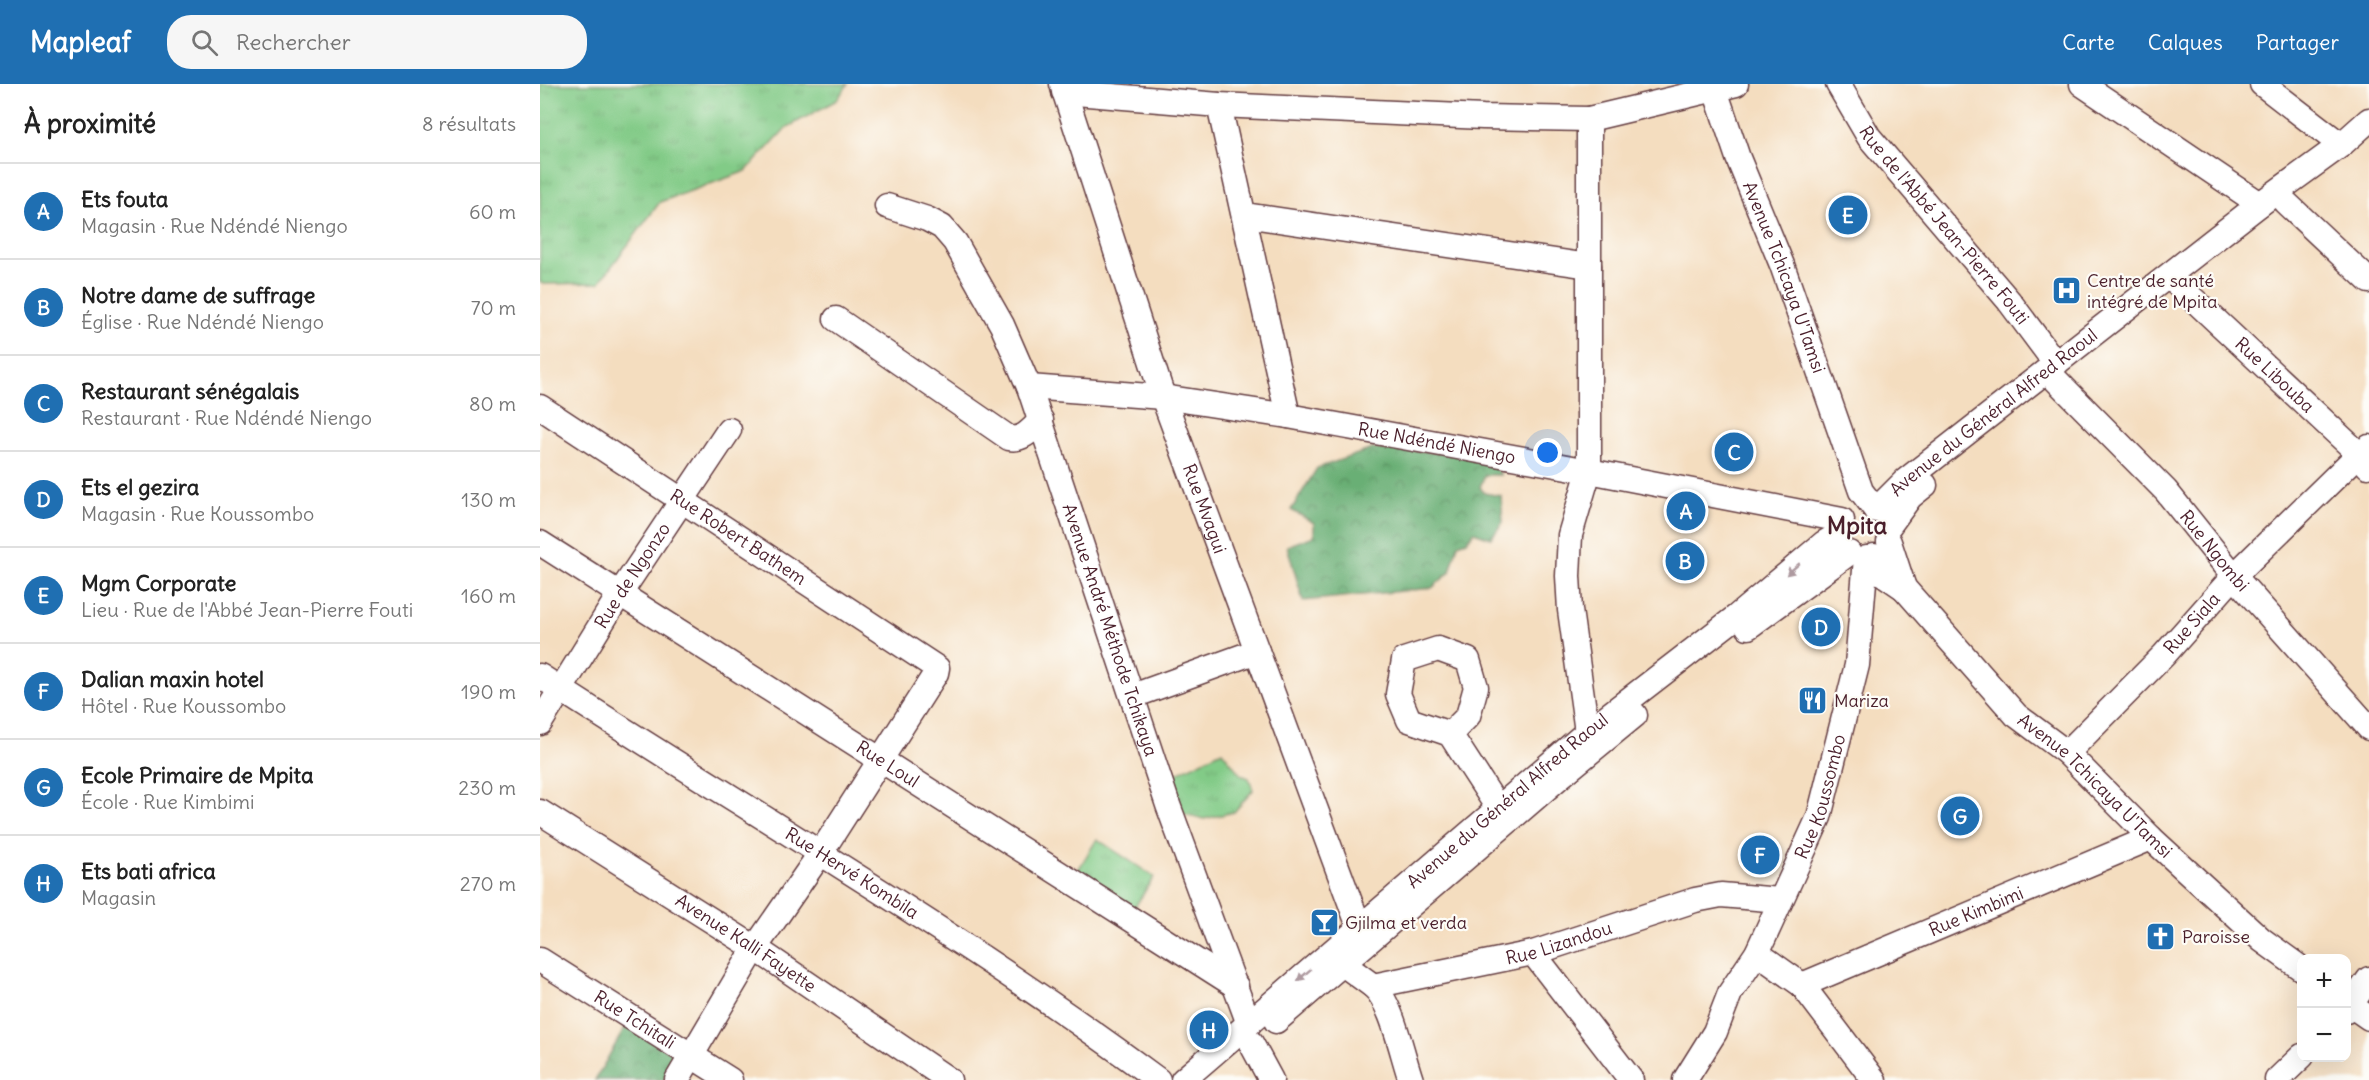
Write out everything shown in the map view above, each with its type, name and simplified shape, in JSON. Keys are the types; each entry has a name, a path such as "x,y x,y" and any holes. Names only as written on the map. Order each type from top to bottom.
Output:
{"street":[{"name":"Rue de l'Abbé Jean-Pierre Fouti","path":"1838,84 1869,137 2009,301 2055,371"},
{"path":"2082,84 2106,91 2260,204"},
{"path":"2262,84 2341,145"},
{"path":"1063,88 1219,105 1483,117 1588,119 1721,86"},
{"name":"Avenue Tchicaya U'Tamsi","path":"1721,86 1738,158 1782,265 1861,490 1865,532 1882,573 1904,588 2016,715 2067,753 2151,838 2262,940 2297,966"},
{"name":"Rue Mvagui","path":"1063,88 1163,397 1359,929"},
{"path":"1219,105 1288,416"},
{"path":"1587,732 1570,610 1568,576 1570,535 1589,471 1588,119"},
{"name":"Avenue du Général Alfred Raoul","path":"1183,1080 1250,1034 1342,964 1594,748 1865,532 1905,481 2055,371 2260,204 2341,145 2369,120"},
{"path":"1865,532 1910,497 2055,371 2178,285 2369,136"},
{"path":"2285,202 2369,281"},
{"name":"Avenue André Méthode Tchikaya","path":"886,206 927,219 942,227 955,242 1002,325 1041,420 1168,805 1236,986 1250,1034 1271,1080"},
{"path":"1245,215 1589,266"},
{"name":"Rue Libouba","path":"2178,285 2366,456"},
{"path":"836,319 1009,438 1020,438 1041,420"},
{"name":"Rue Ngombi","path":"2055,371 2062,389 2166,490 2234,576 2366,718"},
{"name":"Rue Ndéndé Niengo","path":"1029,387 1163,397 1288,416 1589,471 1865,532"},
{"name":"Rue Robert Bathem","path":"540,407 937,668 936,673 880,759"},
{"name":"Rue de Ngonzo","path":"540,723 619,595 729,430"},
{"name":"Rue Siala","path":"2067,753 2164,655 2234,576 2366,456"},
{"path":"1855,473 1865,481 1885,484 1905,481"},
{"name":"Avenue du Général Alfred Raoul","path":"1209,1080 1250,1034 1359,929 1587,732 1736,616 1824,543 1865,532"},
{"name":"Rue Koussombo","path":"1685,1080 1715,1032 1730,993 1756,953 1819,817 1834,766 1857,665 1865,532"},
{"name":"Rue Loul","path":"540,543 1236,986"},
{"path":"1133,696 1257,651"},
{"name":"Rue Hervé Kombila","path":"540,676 1000,968 1087,1027 1158,1080"},
{"path":"1450,734 1498,808"},
{"path":"677,1080 755,948 820,854 880,759"},
{"name":"Avenue Kalli Fayette","path":"540,812 755,948 949,1080"},
{"name":"Rue Kimbimi","path":"1803,985 2151,838"},
{"name":"Rue Lizandou","path":"1373,987 1533,953 1695,900 1721,895 1780,900"},
{"path":"1533,953 1631,1080"},
{"path":"1756,953 1803,985 1874,1080"},
{"name":"Rue Tchitali","path":"540,960 730,1080"},
{"path":"1342,964 1382,994 1411,1080"},
{"path":"2353,1009 2369,979"},
{"path":"2277,1080 2297,1060"}],"green space":[{"path":"540,84 848,84 837,100 786,128 746,171 660,202 599,283 543,284 540,282"},
{"path":"1372,449 1486,455 1501,475 1485,475 1480,487 1484,493 1501,496 1503,522 1491,538 1474,532 1467,541 1458,544 1450,572 1432,588 1303,601 1287,546 1314,536 1314,523 1291,510 1317,468"},
{"path":"1222,751 1241,775 1249,778 1253,790 1234,812 1204,819 1176,812 1169,784 1177,773"},
{"path":"1097,839 1154,877 1131,913 1076,873"},
{"path":"626,1026 676,1055 664,1080 595,1080"}],"place":[{"name":"Mgm Corporate","path":"1848,215"},
{"name":"Centre de santé intégré de Mpita","path":"2066,291"},
{"name":"Restaurant sénégalais","path":"1734,452"},
{"name":"Ets fouta","path":"1686,511"},
{"name":"Notre dame de suffrage","path":"1685,561"},
{"name":"Ets el gezira","path":"1821,627"},
{"name":"Mariza","path":"1813,701"},
{"name":"Ecole Primaire de Mpita","path":"1960,816"},
{"name":"Dalian maxin hotel","path":"1760,855"},
{"name":"Gjilma et verda","path":"1324,923"},
{"name":"Paroisse","path":"2161,937"},
{"name":"Ets bati africa","path":"1209,1030"}],"district":[{"name":"Mpita","path":"1857,526"}]}
